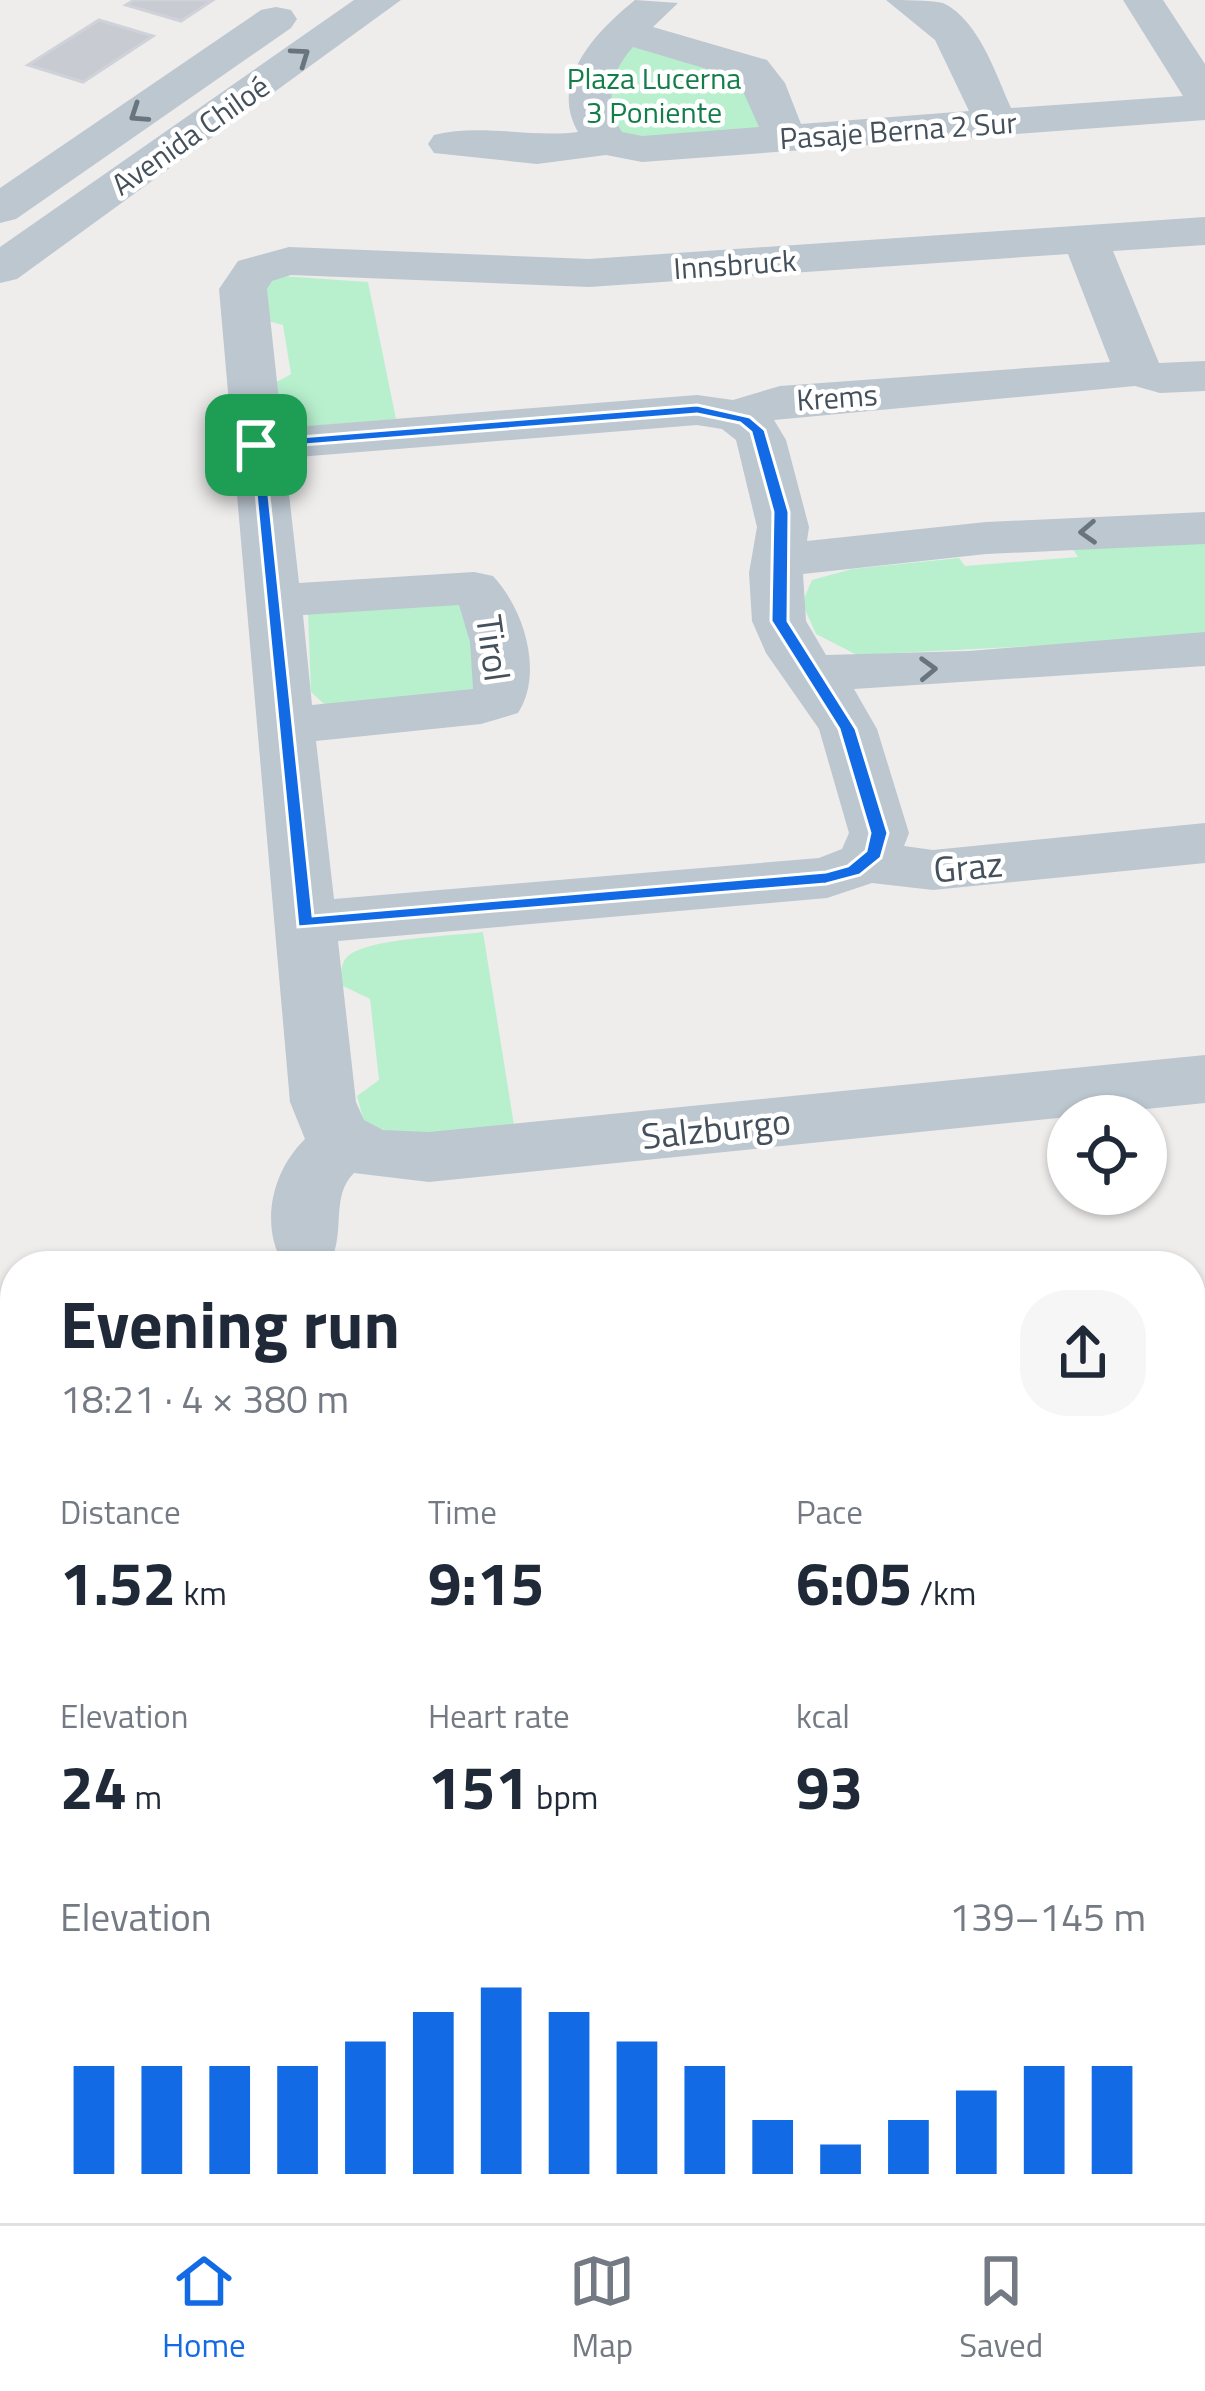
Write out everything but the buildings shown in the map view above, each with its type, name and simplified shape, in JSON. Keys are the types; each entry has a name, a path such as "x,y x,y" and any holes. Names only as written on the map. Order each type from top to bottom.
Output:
{"street":[{"name":"Avenida Chiloé","path":"0,209 304,0"},
{"name":"Avenida Chiloé","path":"0,269 381,0"},
{"path":"607,142 589,91 598,58 622,31 661,0"},
{"path":"906,0 934,11 950,26 996,122"},
{"path":"1143,0 1205,98"},
{"path":"622,31 752,69 764,83 785,138"},
{"name":"Pasaje Berna 2 Sur","path":"450,144 537,151 607,142 642,149 1205,107"},
{"name":"Innsbruck","path":"256,445 243,290 248,277 265,266 302,260 590,273 1205,231"},
{"path":"1085,240 1135,358 1133,371"},
{"name":"Krems","path":"256,445 697,410 736,416 762,404 798,399 1114,377 1133,371 1171,379 1205,376"},
{"path":"736,416 752,425 761,440 783,527 779,621 848,729 879,833 867,862"},
{"path":"256,445 322,1102 330,1126 346,1144 316,1165 308,1182 306,1243"},
{"path":"778,560 986,538 1205,528"},
{"name":"Tirol","path":"272,601 474,588 489,604 504,686 491,704 284,726"},
{"path":"812,673 969,668 1205,649"},
{"name":"Graz","path":"304,923 826,878 867,862 933,870 1205,843"},
{"name":"Salzburgo","path":"346,1144 373,1154 430,1157 1205,1078"}],"green space":[{"name":"Plaza Lucerna 3 Poniente","path":"637,46 745,80 763,129 646,139 623,136 613,112 612,81 626,48"},
{"path":"282,276 368,282 396,419 299,427 278,420 271,385 291,374 283,325 264,320 266,284"},
{"path":"1205,542 1205,637 857,655 816,634 802,603 812,580 852,569 959,558 965,566 1078,557 1071,546"},
{"path":"469,600 478,691 325,705 311,692 308,614"},
{"path":"483,932 514,1125 418,1135 364,1122 357,1096 379,1080 370,999 341,985 345,960 357,951 391,942"}],"route":[{"path":"697,410 745,420 758,430 781,512 776,573 779,621 794,652 830,694 848,729 879,833 875,854 854,871 826,878 304,923 256,445 697,410"}]}
